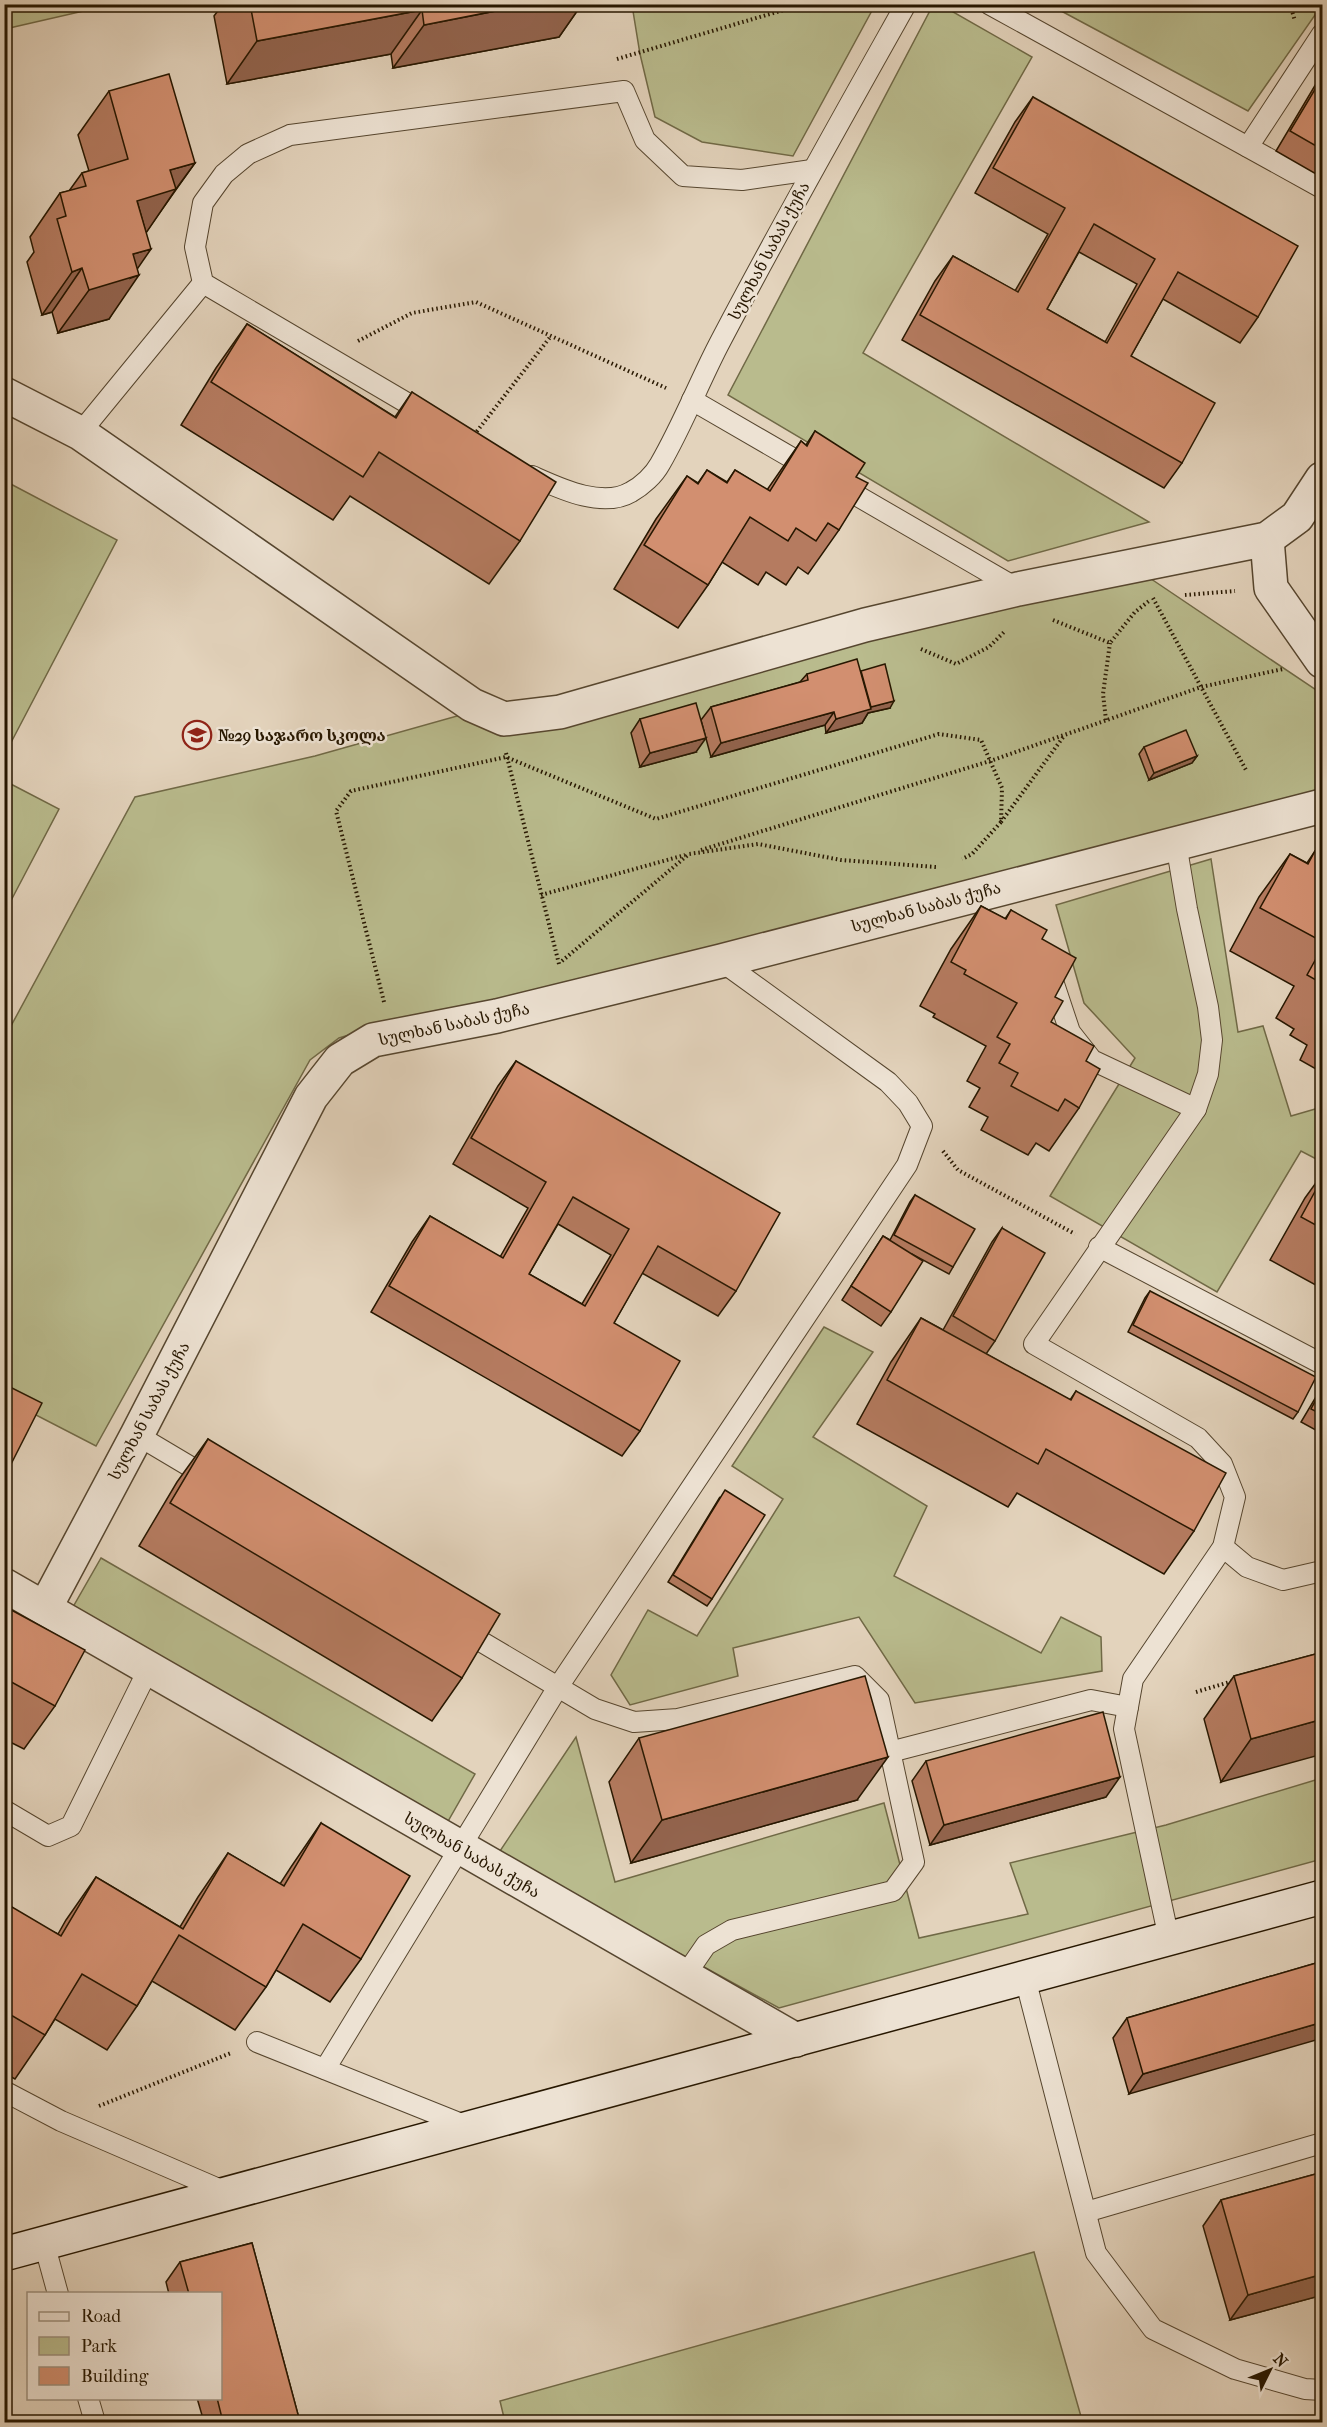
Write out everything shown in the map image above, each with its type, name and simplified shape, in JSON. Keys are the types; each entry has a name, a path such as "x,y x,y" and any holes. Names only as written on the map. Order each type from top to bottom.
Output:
{"street":[{"path":"4,394 80,434 472,705 504,719 560,712 866,625 1018,589 1267,539 1297,517 1323,478"},
{"path":"1267,539 1271,588 1322,661"},
{"name":"სულხან საბას ქუჩა","path":"45,1608 311,1097 340,1060 373,1040 497,1016 721,961 1323,806"},
{"name":"სულხან საბას ქუჩა","path":"4,1586 796,2040"},
{"path":"4,2254 1323,1897"}],"lane":[{"name":"სულხან საბას ქუჩა","path":"519,469 559,488 590,497 629,494 645,483 659,466 717,347 812,170 906,4"},
{"path":"989,4 1323,188"},
{"path":"1248,147 1323,34"},
{"path":"470,440 203,283 195,247 203,204 224,174 248,154 290,135 624,91 645,140 683,176 742,180 812,170"},
{"path":"80,434 203,283"},
{"path":"692,400 1018,589"},
{"path":"1169,1939 1124,1729 1133,1679 1223,1547 1235,1497 1222,1464 1198,1438 1034,1344 1196,1108 1208,1074 1212,1040 1208,1007 1187,909 1176,843"},
{"path":"1044,955 1070,1032 1092,1060 1196,1108"},
{"path":"325,2069 461,1850 558,1687 907,1165 922,1126 908,1103 888,1082 721,961"},
{"path":"1099,1247 1323,1364"},
{"path":"137,1434 229,1490"},
{"path":"1223,1547 1247,1567 1283,1580 1323,1571"},
{"path":"442,1619 595,1709 634,1722 678,1719 855,1676 879,1700 914,1862 893,1891 732,1930 706,1946 684,1977"},
{"path":"4,1810 48,1836 71,1826 149,1668"},
{"path":"890,1752 1091,1700 1128,1707"},
{"path":"1025,1978 1096,2253 1154,2329 1235,2369 1305,2389 1323,2390"},
{"path":"257,2042 471,2128"},
{"path":"4,2091 61,2121 228,2193"},
{"path":"1086,2212 1323,2143"},
{"path":"44,2243 57,2292"},
{"path":"89,2400 95,2422"}],"path":[{"path":"617,59 804,4"},
{"path":"328,357 412,313 476,302 692,400"},
{"path":"470,440 551,336"},
{"path":"1176,596 1271,588"},
{"path":"1106,720 1102,694 1110,643 1135,612 1152,598 1164,597"},
{"path":"1152,598 1246,770"},
{"path":"1044,616 1110,643"},
{"path":"541,895 689,854 990,761 1201,687 1322,661"},
{"path":"504,719 506,757 559,963"},
{"path":"394,1005 383,1002 336,811 351,790 506,757 656,819 939,734 981,740 1002,788 1001,822"},
{"path":"955,863 972,854 1001,822 1065,735"},
{"path":"549,969 689,854 758,844 842,860 947,867"},
{"path":"922,1126 958,1170 1099,1247"},
{"path":"1196,1692 1238,1679"},
{"path":"61,2121 257,2042"}],"green space":[{"path":"5,4 110,4 110,5 5,29"},
{"path":"632,4 875,5 793,156 702,142 655,117 640,54"},
{"path":"933,5 941,5 1032,57 863,353 1149,522 1008,561 728,395"},
{"path":"1050,5 1322,5 1248,111"},
{"path":"5,481 117,540 5,754"},
{"path":"1120,558 1322,694 1322,798 732,950 379,1026 339,1038 310,1060 96,1446 5,1399 5,1037 135,797 315,756 496,705 526,720"},
{"path":"5,781 59,809 5,912"},
{"path":"1211,859 1238,1032 1263,1026 1291,1116 1322,1107 1322,1162 1301,1151 1217,1292 1050,1196 1135,1058 1084,1003 1056,905"},
{"path":"824,1327 873,1352 813,1437 927,1506 894,1576 1041,1653 1061,1617 1101,1637 1102,1671 915,1703 859,1617 733,1648 738,1676 630,1705 611,1675 648,1610 697,1636 783,1499 732,1466"},
{"path":"101,1558 475,1774 447,1823 73,1607"},
{"path":"576,1737 615,1882 884,1803 919,1938 1028,1914 1010,1863 1166,1825 1322,1778 1322,1859 779,2008 498,1854"},
{"path":"1034,2252 1082,2420 1079,2422 505,2422 500,2401"}],"building":[{"path":"250,4 531,4 424,25 422,10 257,41"},
{"path":"169,74 195,163 170,170 176,189 137,201 151,249 133,254 139,275 89,290 82,268 72,272 57,219 66,216 60,193 86,186 82,173 128,159 109,91"},
{"path":"1323,76 1323,150 1290,131"},
{"path":"1033,97 1298,246 1258,317 1178,272 1131,356 1215,403 1182,463 920,315 953,256 1018,292 1065,208 993,168","holes":["1094,224 1155,259 1107,343 1047,309"]},
{"path":"247,324 396,418 412,392 556,482 520,541 379,452 363,477 211,382"},
{"path":"815,431 865,463 856,477 868,483 839,530 828,523 816,541 796,528 788,541 750,517 708,585 644,545 687,476 698,484 707,470 727,483 735,470 770,491 801,441 807,446"},
{"path":"857,659 871,709 836,719 834,712 721,743 711,707 808,680 807,674"},
{"path":"885,664 894,701 871,707 861,671"},
{"path":"696,703 706,738 650,753 640,719"},
{"path":"1186,730 1197,756 1154,773 1144,747"},
{"path":"1315,851 1323,855 1323,942 1260,908 1290,854 1308,864"},
{"path":"981,906 1006,919 1011,910 1047,930 1042,939 1076,958 1055,997 1063,1001 1051,1022 1094,1046 1086,1061 1100,1069 1079,1108 1065,1099 1058,1111 1011,1086 1018,1073 999,1063 1010,1044 997,1037 1017,1003 964,974 966,970 951,962"},
{"path":"1323,946 1323,984 1307,975"},
{"path":"516,1061 780,1213 736,1291 658,1246 614,1323 680,1361 640,1431 389,1286 430,1216 503,1258 546,1182 471,1138","holes":["573,1197 629,1229 585,1306 529,1274"]},
{"path":"1323,1177 1323,1229 1301,1217"},
{"path":"915,1195 975,1229 953,1267 894,1235"},
{"path":"1002,1228 1045,1253 995,1341 953,1316"},
{"path":"883,1236 923,1261 891,1312 851,1286"},
{"path":"1150,1291 1316,1377 1298,1412 1133,1325"},
{"path":"921,1318 1071,1400 1076,1391 1226,1473 1194,1531 1046,1449 1038,1464 887,1380"},
{"path":"4,1384 42,1403 4,1478"},
{"path":"1323,1387 1323,1415 1311,1409"},
{"path":"208,1439 500,1614 462,1678 170,1503"},
{"path":"725,1490 765,1515 712,1599 673,1575"},
{"path":"4,1606 85,1650 55,1706 4,1678"},
{"path":"1323,1652 1323,1719 1251,1739 1234,1676"},
{"path":"865,1676 888,1757 662,1820 639,1738"},
{"path":"1103,1712 1120,1777 944,1825 926,1761"},
{"path":"321,1823 410,1876 361,1959 303,1924 266,1987 179,1935 137,2006 82,1974 45,2035 4,2011 4,1908 7,1904 61,1936 96,1877 183,1929 228,1853 284,1886"},
{"path":"1323,1961 1323,2022 1143,2074 1127,2018"},
{"path":"1323,2172 1323,2274 1248,2295 1221,2200"},
{"path":"252,2243 300,2422 223,2422 218,2400 222,2400 222,2292 188,2292 180,2262"}],"place":[{"name":"№29 საჯარო სკოლა","path":"197,735"}]}
